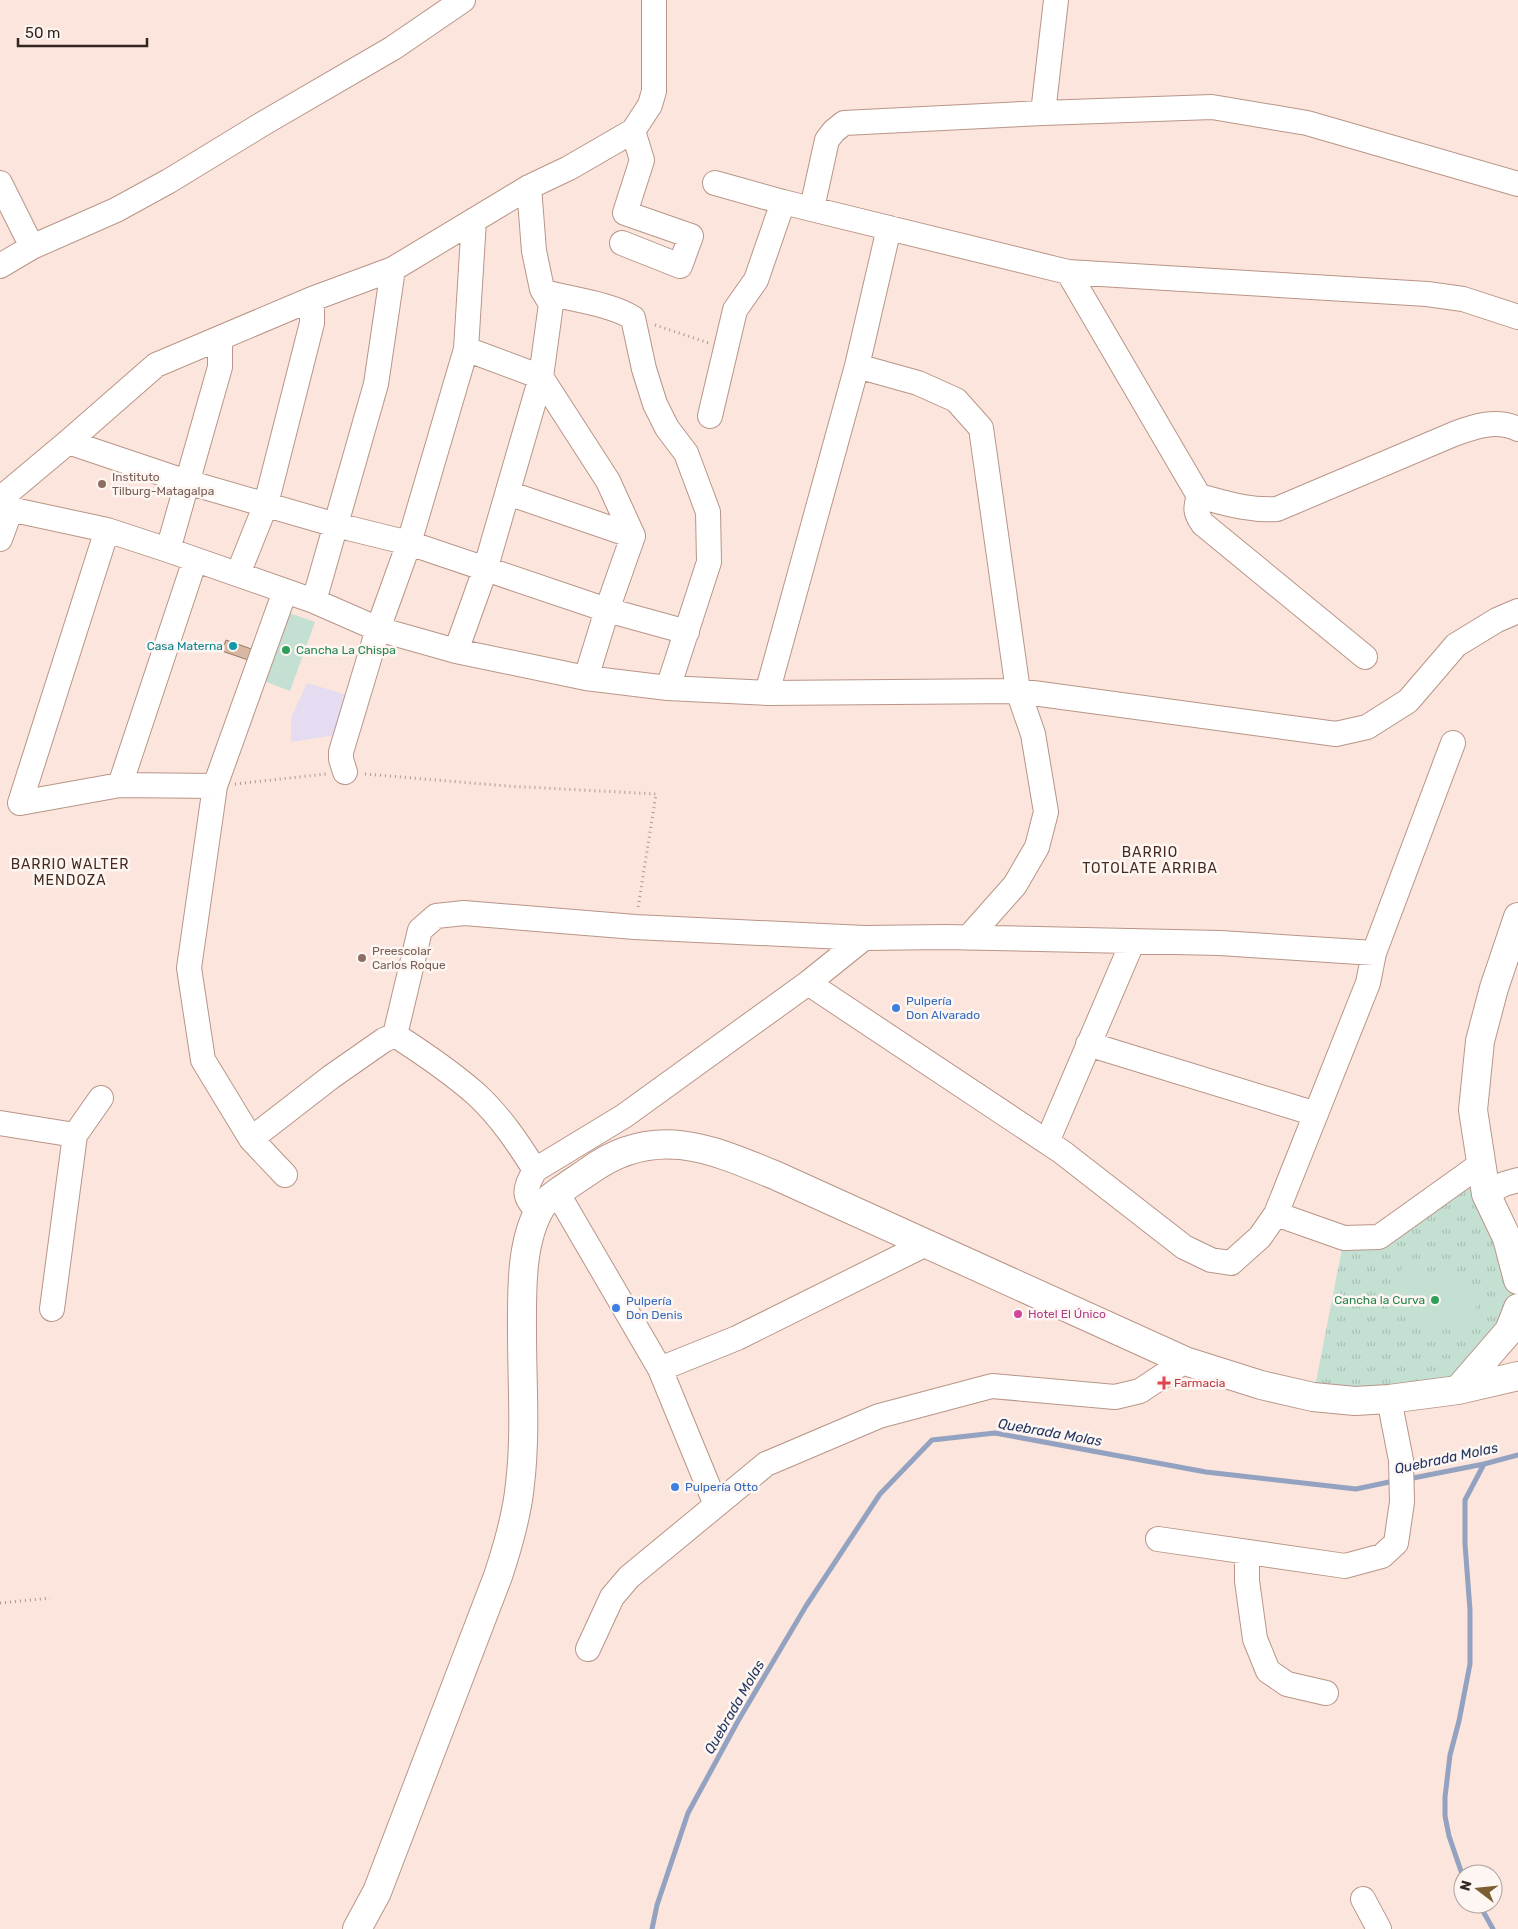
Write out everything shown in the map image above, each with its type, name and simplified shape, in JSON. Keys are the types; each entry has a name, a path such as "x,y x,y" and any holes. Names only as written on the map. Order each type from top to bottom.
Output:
{"main road":[{"path":"1518,917 1494,988 1480,1040 1473,1110 1486,1194 1512,1244 1518,1280"},
{"path":"357,1929 378,1892 498,1576 512,1532 520,1484 522,1450 522,1281 529,1239 542,1205 597,1165 625,1151 649,1145 686,1144 724,1154 779,1177 1185,1361 1261,1385 1313,1397 1355,1401 1389,1399 1458,1390 1518,1376"},
{"path":"1458,1390 1509,1331 1518,1308"}],"street":[{"path":"0,266 32,246 116,210 169,181 264,122 393,48 463,0"},
{"path":"0,539 4,505 68,442 156,365 200,345 220,340 312,299 393,269 530,187 569,168 633,131 650,105 654,92 654,0"},
{"path":"1043,113 1056,0"},
{"path":"812,208 827,140 844,123 1212,107 1307,123 1518,184"},
{"path":"622,244 680,266 691,236 625,213 642,160 633,131"},
{"path":"0,183 32,246"},
{"path":"715,183 784,202 1068,272 1428,294 1462,298 1518,318"},
{"path":"456,651 485,570 540,377 551,304 542,289 534,251 530,187"},
{"path":"710,416 735,310 756,280 784,202"},
{"path":"344,772 341,752 378,629 409,543 466,349 474,220"},
{"path":"767,693 857,366 889,228"},
{"path":"314,602 376,384 393,269"},
{"path":"1068,272 1199,496 1239,507 1260,510 1277,508 1479,425 1508,424 1518,429"},
{"path":"544,292 619,310 633,318 644,368 655,404 667,428 686,453 708,512 709,562 668,688"},
{"path":"238,574 266,504 312,323 312,299"},
{"path":"168,550 220,366 220,340"},
{"path":"466,349 540,377 608,481 633,536 586,678"},
{"path":"857,366 918,383 956,400 981,428 1018,691 1033,734 1046,812 1037,846 1016,885 968,938"},
{"path":"68,442 187,482 336,525 409,543 607,610 687,632"},
{"path":"508,493 633,536"},
{"path":"1199,496 1195,508 1197,516 1203,524 1365,657"},
{"path":"4,505 107,530 285,591 378,629 456,651 586,678 668,688 767,693 1018,691 1336,734 1367,727 1408,701 1456,645 1498,620 1518,612"},
{"path":"107,530 20,803 120,785 215,786"},
{"path":"120,785 195,560"},
{"path":"285,591 215,786 189,968 203,1060 251,1139 285,1174"},
{"path":"808,983 1047,1142 1184,1247 1211,1260 1232,1263 1260,1237 1276,1214 1368,983 1374,953 1453,743"},
{"path":"396,1035 420,930 436,916 464,914 634,927 864,938 1220,943 1374,953"},
{"path":"539,1213 526,1198 526,1190 535,1170 624,1116 808,983 864,938"},
{"path":"1047,1142 1132,941"},
{"path":"251,1139 331,1077 384,1040 396,1035"},
{"path":"396,1035 436,1062 477,1095 511,1134 535,1170"},
{"path":"1088,1044 1316,1114"},
{"path":"52,1309 75,1135 101,1098"},
{"path":"0,1123 75,1135"},
{"path":"1276,1214 1344,1238 1379,1237 1481,1164"},
{"path":"1486,1194 1504,1184 1518,1180"},
{"path":"558,1194 660,1368 716,1505"},
{"path":"660,1368 737,1338 926,1244"},
{"path":"588,1649 612,1597 629,1577 766,1464 878,1416 992,1386 1114,1397 1140,1392 1185,1361"},
{"path":"1158,1539 1345,1566 1382,1556 1396,1542 1402,1502 1401,1460 1389,1399"},
{"path":"1247,1553 1247,1581 1255,1639 1268,1671 1287,1684 1326,1694"},
{"path":"1362,1899 1379,1929"}],"path":[{"path":"633,318 726,349"},
{"path":"215,786 344,772 507,786 656,794 634,927"},
{"path":"0,1603 50,1598"}],"shaded area":[{"path":"307,683 357,698 342,734 291,742 291,718"}],"green space":[{"name":"Cancha La Chispa","path":"281,610 315,622 290,691 256,678"},
{"path":"1481,1164 1518,1280 1518,1308 1458,1390 1313,1397 1344,1238 1379,1237"},
{"name":"Cancha la Curva","path":"1403,1264 1482,1290 1467,1335 1388,1309"}],"building":[{"name":"Casa Materna","path":"226,640 257,651 254,662 222,651"}],"waterway":[{"name":"Quebrada Molas","path":"652,1929 657,1905 688,1813 738,1721 806,1606 880,1494 932,1440 995,1433 1206,1472 1356,1489 1394,1481"},
{"name":"Quebrada Molas","path":"1408,1479 1484,1464 1518,1455"},
{"path":"1459,1864 1449,1836 1445,1816 1445,1797 1450,1755 1470,1664 1470,1610 1465,1544 1465,1500 1484,1464"},
{"path":"1485,1914 1493,1929"}],"place":[{"name":"Instituto Tilburg-Matagalpa","path":"102,484"},
{"name":"Casa Materna","path":"233,646"},
{"name":"Cancha La Chispa","path":"286,650"},
{"name":"Preescolar Carlos Roque","path":"362,958"},
{"name":"Pulpería Don Alvarado","path":"896,1008"},
{"name":"Cancha la Curva","path":"1435,1300"},
{"name":"Pulpería Don Denis","path":"616,1308"},
{"name":"Hotel El Único","path":"1018,1314"},
{"name":"Farmacia","path":"1164,1383"},
{"name":"Pulpería Otto","path":"675,1487"}],"district":[{"name":"BARRIO TOTOLATE ARRIBA","path":"1150,860"},
{"name":"BARRIO WALTER MENDOZA","path":"70,872"}]}
